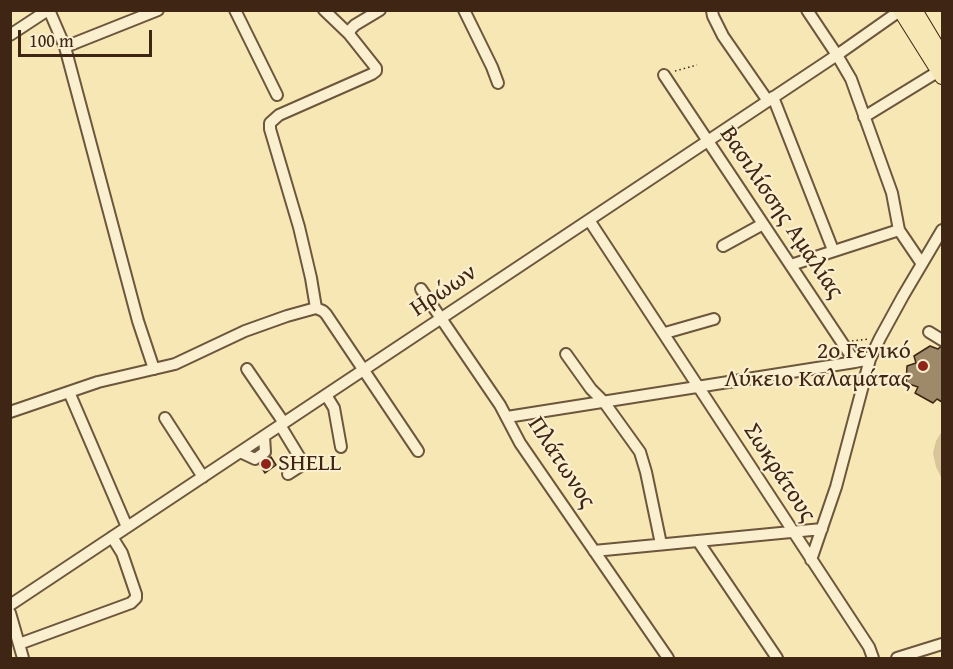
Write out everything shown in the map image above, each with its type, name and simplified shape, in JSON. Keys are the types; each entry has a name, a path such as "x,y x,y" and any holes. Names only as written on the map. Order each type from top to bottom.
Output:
{"main road":[{"path":"915,10 942,55"},
{"path":"900,11 940,74"}],"street":[{"path":"10,35 48,10 65,47 138,321 153,369"},
{"path":"65,47 129,15 158,10"},
{"path":"236,10 277,95"},
{"path":"316,308 304,247 270,123 279,115 376,72 374,64 349,34 324,10"},
{"path":"349,34 355,25 380,10"},
{"path":"464,10 498,83"},
{"path":"807,10 850,79 892,193 899,230 922,264"},
{"path":"712,11 723,36 771,99 833,250"},
{"name":"Ηρώων","path":"10,605 900,11"},
{"path":"864,117 940,74"},
{"name":"Βασιλίσσης Αμαλίας","path":"664,75 855,362"},
{"name":"Σωκράτους","path":"590,219 869,647 873,658"},
{"path":"723,246 763,224"},
{"path":"791,265 899,230"},
{"path":"812,560 836,487 870,360 903,296 942,230"},
{"name":"Πλάτωνος","path":"421,289 507,417 520,443 668,658"},
{"path":"10,412 98,382 175,364 245,331 316,308 326,314 418,452"},
{"path":"665,333 714,319"},
{"path":"929,332 942,340"},
{"path":"566,354 591,389 604,402 643,458 661,544"},
{"path":"507,417 870,360"},
{"path":"247,369 282,424 303,463 288,474"},
{"path":"69,392 127,527"},
{"path":"326,395 334,408 341,447"},
{"path":"165,418 203,477"},
{"path":"594,551 822,529"},
{"path":"20,644 131,603 136,598 122,553 112,537"},
{"path":"698,541 777,658"},
{"path":"10,613 23,658"},
{"path":"897,658 921,655 942,644"}],"path":[{"path":"664,75 697,64"}],"shaded area":[{"path":"942,431 942,479 933,453"}],"building":[{"path":"930,346 938,349 942,347 942,402 937,399 933,403 915,393 918,387 906,383 907,366 916,363 914,356"},
{"path":"271,457 276,465 265,473 260,465"}],"place":[{"name":"2ο Γενικό Λύκειο Καλαμάτας","path":"923,366"},
{"name":"SHELL","path":"266,464"}]}
